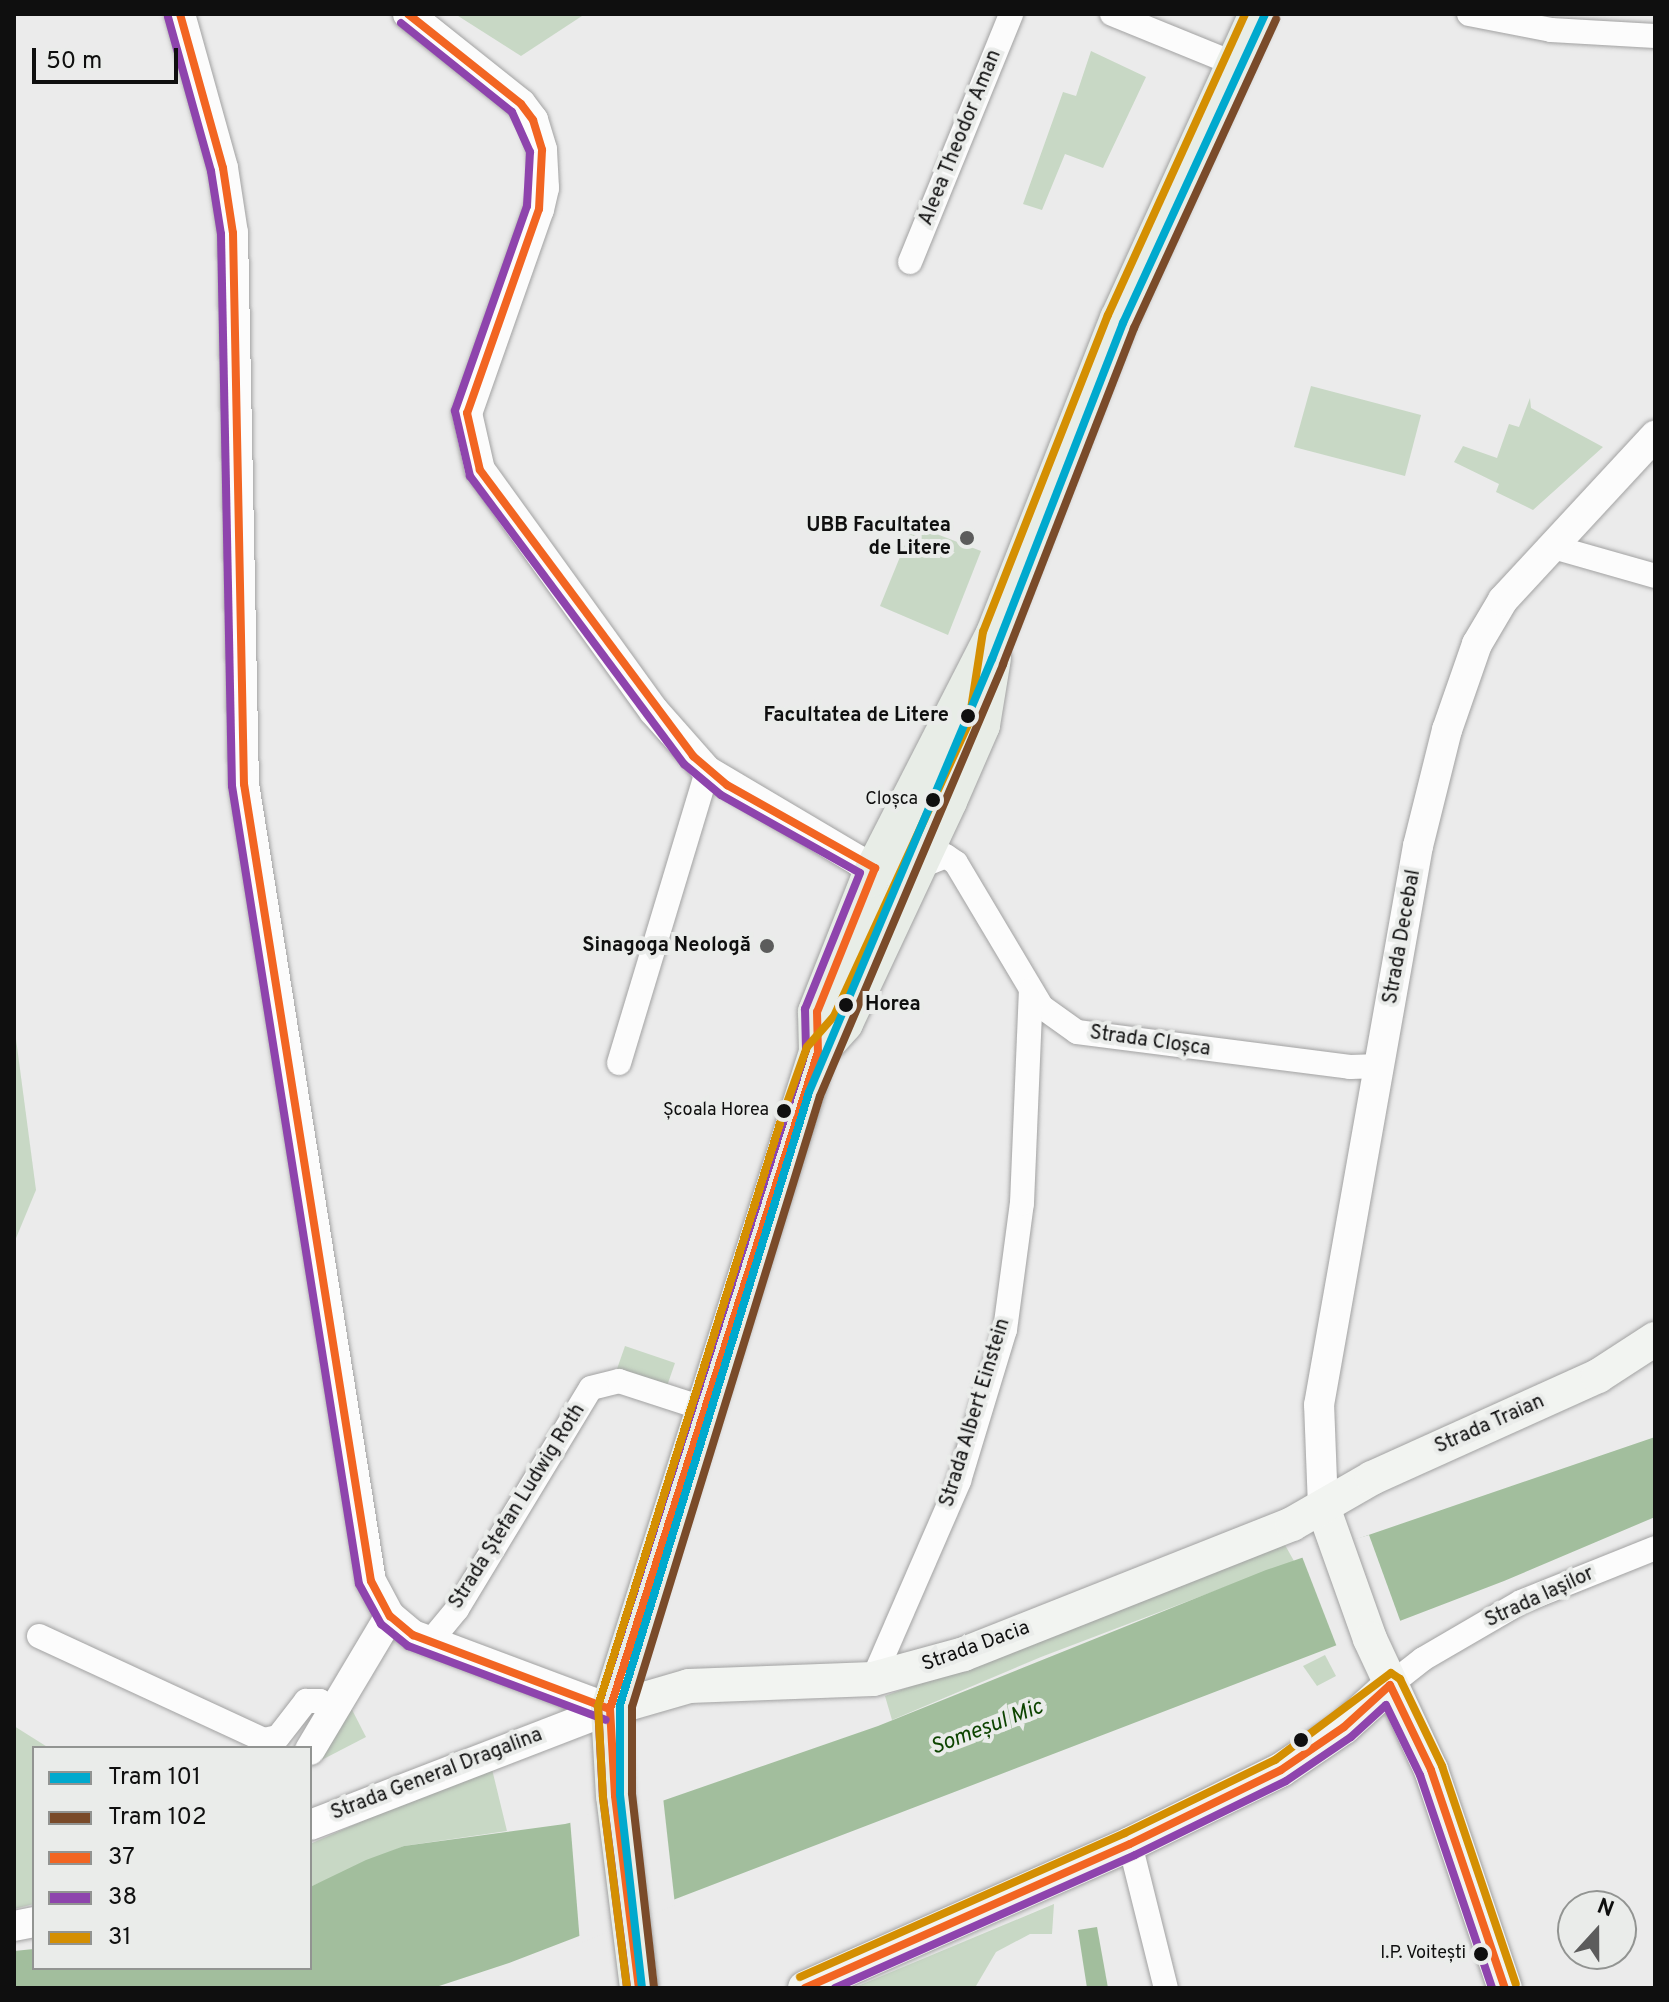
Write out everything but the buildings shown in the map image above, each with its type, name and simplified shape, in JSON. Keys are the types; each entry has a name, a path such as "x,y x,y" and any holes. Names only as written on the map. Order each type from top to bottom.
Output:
{"main road":[{"path":"639,1988 629,1930 615,1796 610,1709 818,1052 817,1012 875,868 994,636 1119,319 1258,14"},
{"path":"818,1052 844,1023 981,725 994,636"},
{"name":"Strada Traian","path":"1323,1507 1372,1478 1598,1376 1655,1339"},
{"path":"1323,1507 1332,1541 1370,1639 1431,1770 1505,1988"},
{"name":"Strada Dacia","path":"610,1709 689,1686 873,1679 964,1654 1323,1507"},
{"path":"805,1988 1130,1844 1281,1770 1344,1727 1390,1685"}],"street":[{"path":"180,14 223,168 233,233 244,784 371,1581 390,1616 429,1643 610,1709"},
{"path":"408,14 521,104 533,120 542,150 544,188 539,209 467,413 476,462 654,711 707,771 875,868 916,868"},
{"name":"Aleea Theodor Aman","path":"910,262 1011,14"},
{"path":"1112,14 1235,64"},
{"path":"1469,14 1551,30 1655,36"},
{"name":"Strada Decebal","path":"1323,1507 1319,1405 1418,846 1452,715 1477,644 1503,600 1655,436"},
{"path":"1550,546 1655,576"},
{"path":"619,1063 707,771"},
{"name":"Strada Cloșca","path":"916,868 946,856 956,863 1031,990 1058,1022 1104,1039 1350,1067 1381,1066"},
{"name":"Strada Albert Einstein","path":"873,1679 959,1481 1005,1330 1022,1203 1031,990"},
{"name":"Strada Ștefan Ludwig Roth","path":"429,1643 457,1609 591,1388 619,1381 705,1409"},
{"name":"Strada Iașilor","path":"1390,1685 1521,1602 1655,1548"},
{"path":"312,1747 390,1616"},
{"path":"39,1636 264,1740 278,1737 306,1701 320,1701 333,1710"},
{"path":"523,1740 539,1708 525,1678"},
{"name":"Strada General Dragalina","path":"312,1824 523,1740 610,1709"},
{"path":"1130,1844 1166,1988"}],"shaded area":[{"path":"455,14 585,14 521,56"},
{"path":"1091,51 1146,77 1103,168 1065,154 1042,210 1023,204 1063,92 1076,96"},
{"path":"1311,386 1421,415 1405,476 1294,447"},
{"path":"1530,398 1531,408 1603,447 1533,510 1496,492 1499,484 1454,462 1463,446 1497,458 1509,424 1519,427"},
{"path":"913,525 981,551 948,635 880,606"},
{"path":"14,1024 36,1190 14,1243"},
{"path":"625,1346 675,1363 667,1386 617,1369"},
{"path":"1285,1545 1294,1561 1041,1657 892,1720 885,1696"},
{"path":"1325,1655 1336,1676 1317,1686 1303,1666"},
{"path":"347,1700 366,1737 312,1765 312,1758"},
{"path":"14,1726 46,1746 32,1746 32,1904 14,1909"},
{"path":"491,1765 507,1831 404,1846 312,1886 312,1843"},
{"path":"1054,1904 1052,1934 1030,1934 996,1952 976,1986 853,1988"}],"water":[{"name":"Someșul Mic","path":"1655,1437 1655,1517 1504,1581 509,1963 433,1988 14,1988 14,1951 32,1949 32,1970 312,1970 312,1886 366,1860 404,1846 565,1824 662,1801 878,1726 1266,1570"},
{"path":"1097,1927 1108,1988 1087,1988 1078,1930"}],"pier":[{"path":"1369,1535 1401,1623 1337,1647 1301,1554"},
{"path":"663,1797 675,1905 580,1943 570,1819"}],"tram line":[{"name":"101","path":"642,1988 620,1794 620,1705 809,1092 992,659 1123,323 1265,14"},
{"name":"102","path":"654,1987 632,1793 632,1707 820,1096 1003,664 1134,328 1276,19"}],"transit line":[{"name":"37","path":"180,14 223,168 233,233 244,784 371,1581 390,1616 413,1635 610,1709"},
{"name":"37","path":"408,14 521,104 533,120 542,150 539,209 467,413 480,470 693,756 727,785 875,868 817,1012 818,1052 610,1709 615,1796 639,1988"},
{"name":"31","path":"627,1988 603,1797 598,1706 783,1114 807,1047 834,1016 969,722 983,632 1108,315 1245,14"},
{"name":"38","path":"168,17 211,171 221,234 232,786 359,1584 381,1624 408,1646 606,1720"},
{"name":"38","path":"401,23 512,112 530,152 527,206 455,411 470,476 684,764 721,795 860,873 805,1009 806,1050 598,1706 603,1797 627,1988"},
{"name":"31","path":"800,1977 1125,1833 1275,1760 1391,1673 1400,1679 1442,1766 1516,1984"},
{"name":"37","path":"805,1988 1130,1844 1281,1770 1344,1727 1390,1685 1431,1770 1505,1988"},
{"name":"38","path":"835,1988 1135,1855 1286,1781 1351,1737 1386,1705 1420,1775 1492,1988"}],"place":[{"name":"UBB Facultatea de Litere","path":"967,538"},
{"name":"Facultatea de Litere","path":"968,716"},
{"name":"Cloșca","path":"933,800"},
{"name":"Sinagoga Neologă","path":"767,946"},
{"name":"Horea","path":"846,1005"},
{"name":"Școala Horea","path":"784,1111"},
{"name":"I.P. Voitești","path":"1481,1954"}]}
